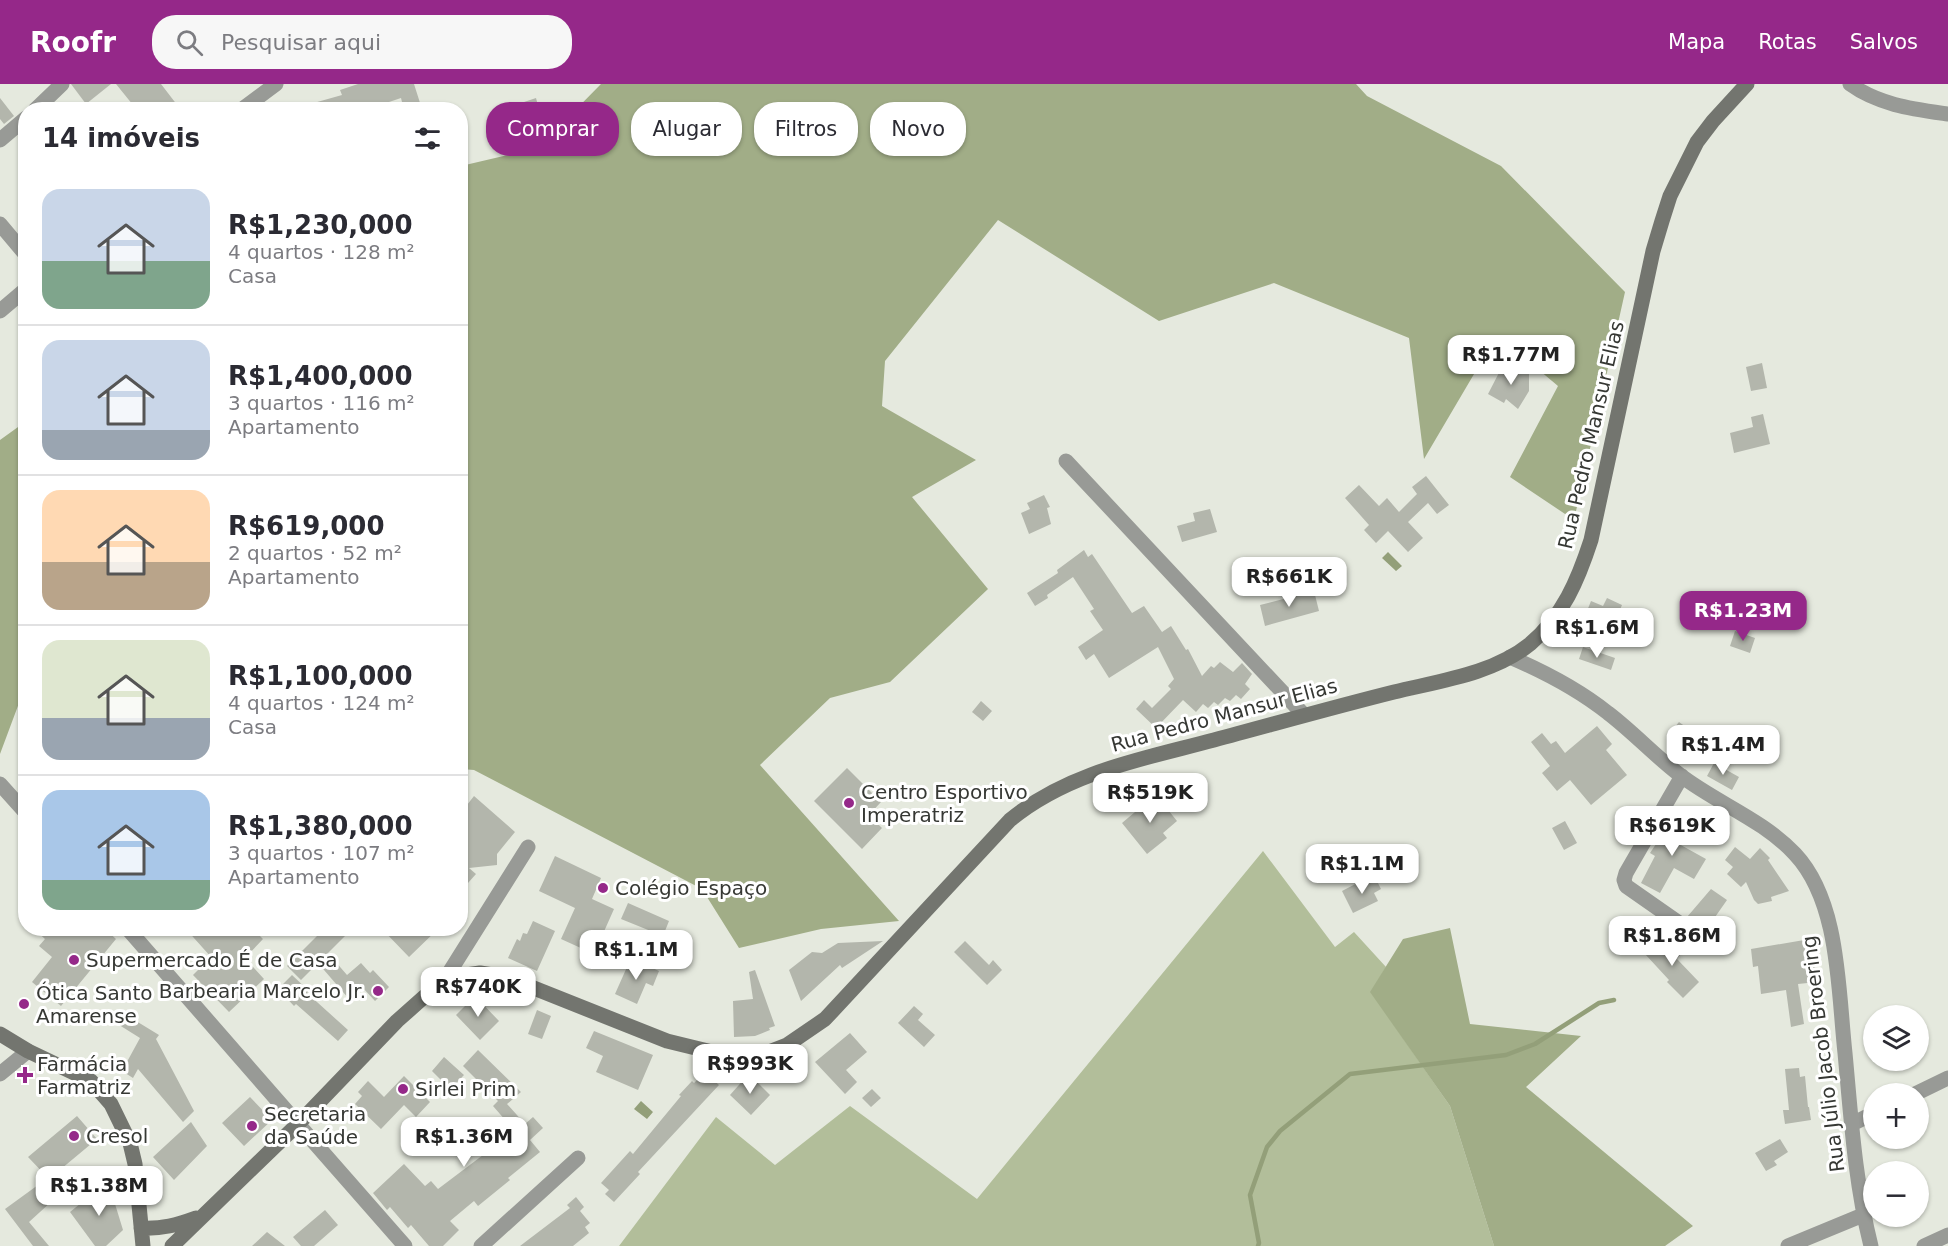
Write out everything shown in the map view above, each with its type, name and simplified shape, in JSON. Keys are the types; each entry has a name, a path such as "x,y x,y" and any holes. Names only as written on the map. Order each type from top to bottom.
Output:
{"main road":[{"name":"Rua Pedro Mansur Elias","path":"172,1246 298,1124 410,1008 442,984 459,976 493,974 516,980 667,1041 712,1052 752,1054 769,1052 787,1045 825,1019 1010,820 1041,797 1073,781 1110,767 1303,714 1467,674 1510,657 1528,645 1544,631 1566,603 1591,540 1651,262 1670,196 1697,142 1747,84"},
{"path":"0,1034 28,1051 91,1081 111,1104 130,1143 135,1164 143,1246"},
{"name":"Rua Pedro Mansur Elias","path":"141,1228 158,1229 175,1226 202,1215"}],"street":[{"path":"43,102 62,84"},
{"path":"252,102 276,84"},
{"path":"1850,84 1870,96 1896,105 1948,114"},
{"path":"0,140 18,125"},
{"path":"0,224 18,245"},
{"path":"0,311 18,296"},
{"path":"1066,461 1303,714"},
{"name":"Rua Júlio Jacob Broering","path":"1510,657 1548,674 1593,701 1682,776 1777,836 1806,867 1821,894 1835,954 1863,1215"},
{"path":"1682,776 1624,880 1626,886 1709,944"},
{"path":"0,784 18,804"},
{"path":"442,984 528,848"},
{"path":"134,936 405,1246"},
{"path":"0,1074 28,1051"},
{"path":"1929,1087 1948,1078"},
{"path":"1852,1124 1863,1118"},
{"path":"481,1246 578,1158"},
{"path":"1788,1246 1863,1215"},
{"name":"Rua Júlio Jacob Broering","path":"1866,1227 1871,1246"},
{"path":"1924,1246 1948,1235"}],"shaded area":[{"path":"601,84 1356,84 1367,96 1501,166 1625,292 1574,520 1510,477 1558,386 1497,335 1424,459 1409,338 1274,283 1159,321 998,220 885,361 882,406 976,460 912,497 988,589 890,682 830,698 760,765 899,921 821,929 739,948 702,889 474,770 468,770 468,164 504,156 619,156 619,102 583,102"},
{"path":"18,427 18,706 0,754 0,440"},
{"path":"1388,552 1402,566 1396,571 1382,558"},
{"path":"1263,851 1335,947 1354,932 1386,967 1371,992 1450,1106 1494,1246 619,1246 716,1117 775,1165 850,1106 977,1199"},
{"path":"1450,928 1470,1024 1581,1036 1526,1087 1693,1226 1665,1246 1494,1246 1450,1106 1370,992 1403,939"},
{"path":"641,1101 653,1112 647,1119 634,1109"}],"building":[{"path":"71,84 111,84 88,102 84,102"},
{"path":"116,84 161,84 175,102 131,102"},
{"path":"358,84 414,84 420,102 402,102 401,98 389,102 317,102 342,95 340,90"},
{"path":"0,98 14,116 4,124 0,119"},
{"path":"536,98 537,102 524,102"},
{"path":"1504,363 1529,374 1529,391 1518,409 1506,399 1504,403 1488,394"},
{"path":"1762,363 1767,388 1751,391 1746,367"},
{"path":"1763,414 1770,444 1734,453 1730,433 1753,427 1751,417"},
{"path":"1426,476 1449,505 1437,514 1428,503 1408,522 1423,538 1408,552 1388,531 1376,543 1364,530 1369,525 1345,498 1359,485 1379,506 1387,498 1399,512 1417,494 1412,487"},
{"path":"1044,495 1050,507 1047,508 1051,524 1029,534 1021,513 1030,509 1027,503"},
{"path":"1210,509 1217,532 1182,542 1177,526 1195,521 1193,513"},
{"path":"1084,550 1088,557 1092,554 1132,613 1144,606 1162,632 1171,626 1186,650 1188,649 1202,676 1211,666 1214,668 1220,662 1233,672 1242,663 1252,674 1245,684 1250,689 1241,699 1236,695 1230,701 1225,698 1218,705 1214,702 1208,708 1203,704 1196,712 1183,700 1156,728 1136,709 1144,700 1152,708 1171,689 1168,686 1174,679 1158,647 1109,678 1094,654 1086,660 1078,647 1103,630 1090,611 1094,609 1073,577 1035,606 1027,593 1058,573 1057,570"},
{"path":"1314,591 1319,611 1265,626 1260,605"},
{"path":"1709,592 1729,602 1714,627 1696,617"},
{"path":"1607,598 1622,605 1615,621 1606,617 1603,624 1585,616 1591,601 1603,606"},
{"path":"1735,631 1755,638 1750,653 1730,646"},
{"path":"1583,647 1615,658 1611,670 1579,659"},
{"path":"981,701 992,711 983,721 972,712"},
{"path":"1679,722 1694,733 1698,727 1708,735 1694,753 1669,734"},
{"path":"1597,726 1612,744 1606,750 1627,775 1591,805 1570,780 1557,791 1542,773 1550,766 1531,742 1542,733 1551,744 1556,741 1565,753"},
{"path":"1714,763 1739,777 1732,790 1707,776"},
{"path":"847,768 881,802 869,815 882,828 862,849 814,801"},
{"path":"1156,795 1177,821 1163,833 1167,838 1147,854 1122,823 1135,812 1133,809 1142,801 1145,804"},
{"path":"474,796 515,832 497,854 497,865 469,868 476,874 468,883 468,804"},
{"path":"1676,814 1691,822 1679,844 1706,859 1694,879 1674,868 1660,893 1641,883 1655,856 1650,853 1658,841 1660,843"},
{"path":"1565,821 1577,843 1564,850 1552,828"},
{"path":"1735,847 1750,859 1760,848 1770,858 1768,860 1789,891 1771,897 1772,901 1758,904 1746,882 1741,887 1727,874 1733,867 1725,860"},
{"path":"555,856 601,878 592,899 614,909 594,954 561,939 575,908 539,891"},
{"path":"1367,878 1369,883 1376,879 1381,889 1374,893 1378,901 1353,913 1342,891"},
{"path":"1711,889 1727,900 1706,930 1687,917"},
{"path":"628,903 669,921 663,936 621,919"},
{"path":"1632,916 1640,929 1623,939 1615,926"},
{"path":"533,921 555,931 537,971 508,958 517,939 520,941 523,933 527,934"},
{"name":"Supermercado É de Casa","path":"42,936 113,936 116,939 61,1006 32,982 52,957 39,946 45,939"},
{"path":"192,936 260,936 263,939 245,958 264,979 229,1012 193,975 211,957"},
{"path":"317,936 345,936 328,953 347,975 361,963 370,973 373,970 389,987 375,1001 362,987 349,999 318,963 301,980 287,966"},
{"path":"389,936 431,936 409,957"},
{"path":"1662,937 1680,955 1677,959 1699,982 1683,998 1645,954"},
{"path":"1810,939 1817,982 1798,984 1804,1024 1791,1027 1786,990 1761,994 1758,966 1753,967 1751,949"},
{"path":"883,941 842,968 840,965 801,1001 789,970 812,952 822,953 838,943"},
{"path":"965,941 989,965 993,960 1002,970 987,985 954,952"},
{"path":"631,958 659,971 653,986 646,983 637,1004 615,994"},
{"path":"755,970 775,1026 755,1036 734,1037 733,1001 753,999 749,972"},
{"path":"292,975 309,991 307,993 348,1030 338,1041 296,1004 294,1006 278,989"},
{"path":"475,996 499,1021 480,1040 456,1015"},
{"path":"914,1006 923,1014 918,1020 935,1035 924,1047 898,1023"},
{"path":"537,1010 551,1016 542,1039 528,1034"},
{"path":"123,1013 159,1035 156,1039 194,1111 183,1122 138,1069 133,1078 122,1071 140,1038 116,1023"},
{"path":"594,1031 653,1055 638,1090 596,1072 603,1056 586,1048"},
{"path":"850,1033 867,1052 846,1070 857,1082 845,1094 815,1062"},
{"path":"478,1050 521,1092 507,1104 525,1124 533,1117 543,1128 530,1140 540,1152 478,1206 474,1201 450,1221 459,1230 443,1246 429,1246 411,1225 408,1228 390,1207 387,1210 373,1193 404,1164 425,1186 431,1181 438,1189 513,1129 493,1106 498,1101 463,1066"},
{"path":"444,1057 464,1075 449,1091 432,1071"},
{"path":"1799,1068 1800,1077 1805,1076 1811,1120 1785,1124 1783,1110 1789,1110 1785,1069"},
{"path":"704,1073 719,1085 638,1172 640,1174 614,1202 605,1194 609,1190 601,1183 630,1151 633,1154 681,1096 679,1095 692,1081 694,1083"},
{"path":"404,1076 430,1102 416,1117 404,1105 381,1129 355,1104 362,1096 358,1092 368,1081 384,1097"},
{"path":"746,1077 749,1080 752,1077 770,1095 751,1115 730,1095"},
{"path":"872,1089 881,1098 871,1107 862,1098"},
{"path":"250,1097 272,1120 244,1146 222,1123"},
{"path":"77,1116 97,1139 49,1179 28,1157"},
{"path":"191,1122 207,1146 174,1180 153,1157"},
{"path":"1780,1139 1788,1152 1774,1161 1777,1165 1766,1171 1755,1153"},
{"path":"108,1181 123,1230 106,1246 95,1246 70,1212"},
{"path":"38,1185 51,1202 29,1222 49,1246 33,1246 5,1209"},
{"path":"576,1197 584,1207 580,1211 590,1223 585,1227 589,1233 573,1246 520,1246 570,1208 567,1205"},
{"path":"325,1210 338,1225 314,1246 301,1246 293,1237"},
{"path":"267,1232 285,1246 252,1246"}],"waterway":[{"path":"1258,1246 1250,1195 1267,1147 1280,1131 1350,1074 1506,1055 1535,1044 1599,1003 1614,1000"}],"place":[{"name":"Centro Esportivo Imperatriz","path":"849,803"},
{"name":"Colégio Espaço","path":"603,888"},
{"name":"Supermercado É de Casa","path":"74,960"},
{"name":"Barbearia Marcelo Jr.","path":"378,991"},
{"name":"Ótica Santo Amarense","path":"24,1004"},
{"name":"Farmácia Farmatriz","path":"25,1075"},
{"name":"Sirlei Prim","path":"403,1089"},
{"name":"Secretaria da Saúde","path":"252,1126"},
{"name":"Cresol","path":"74,1136"}]}
